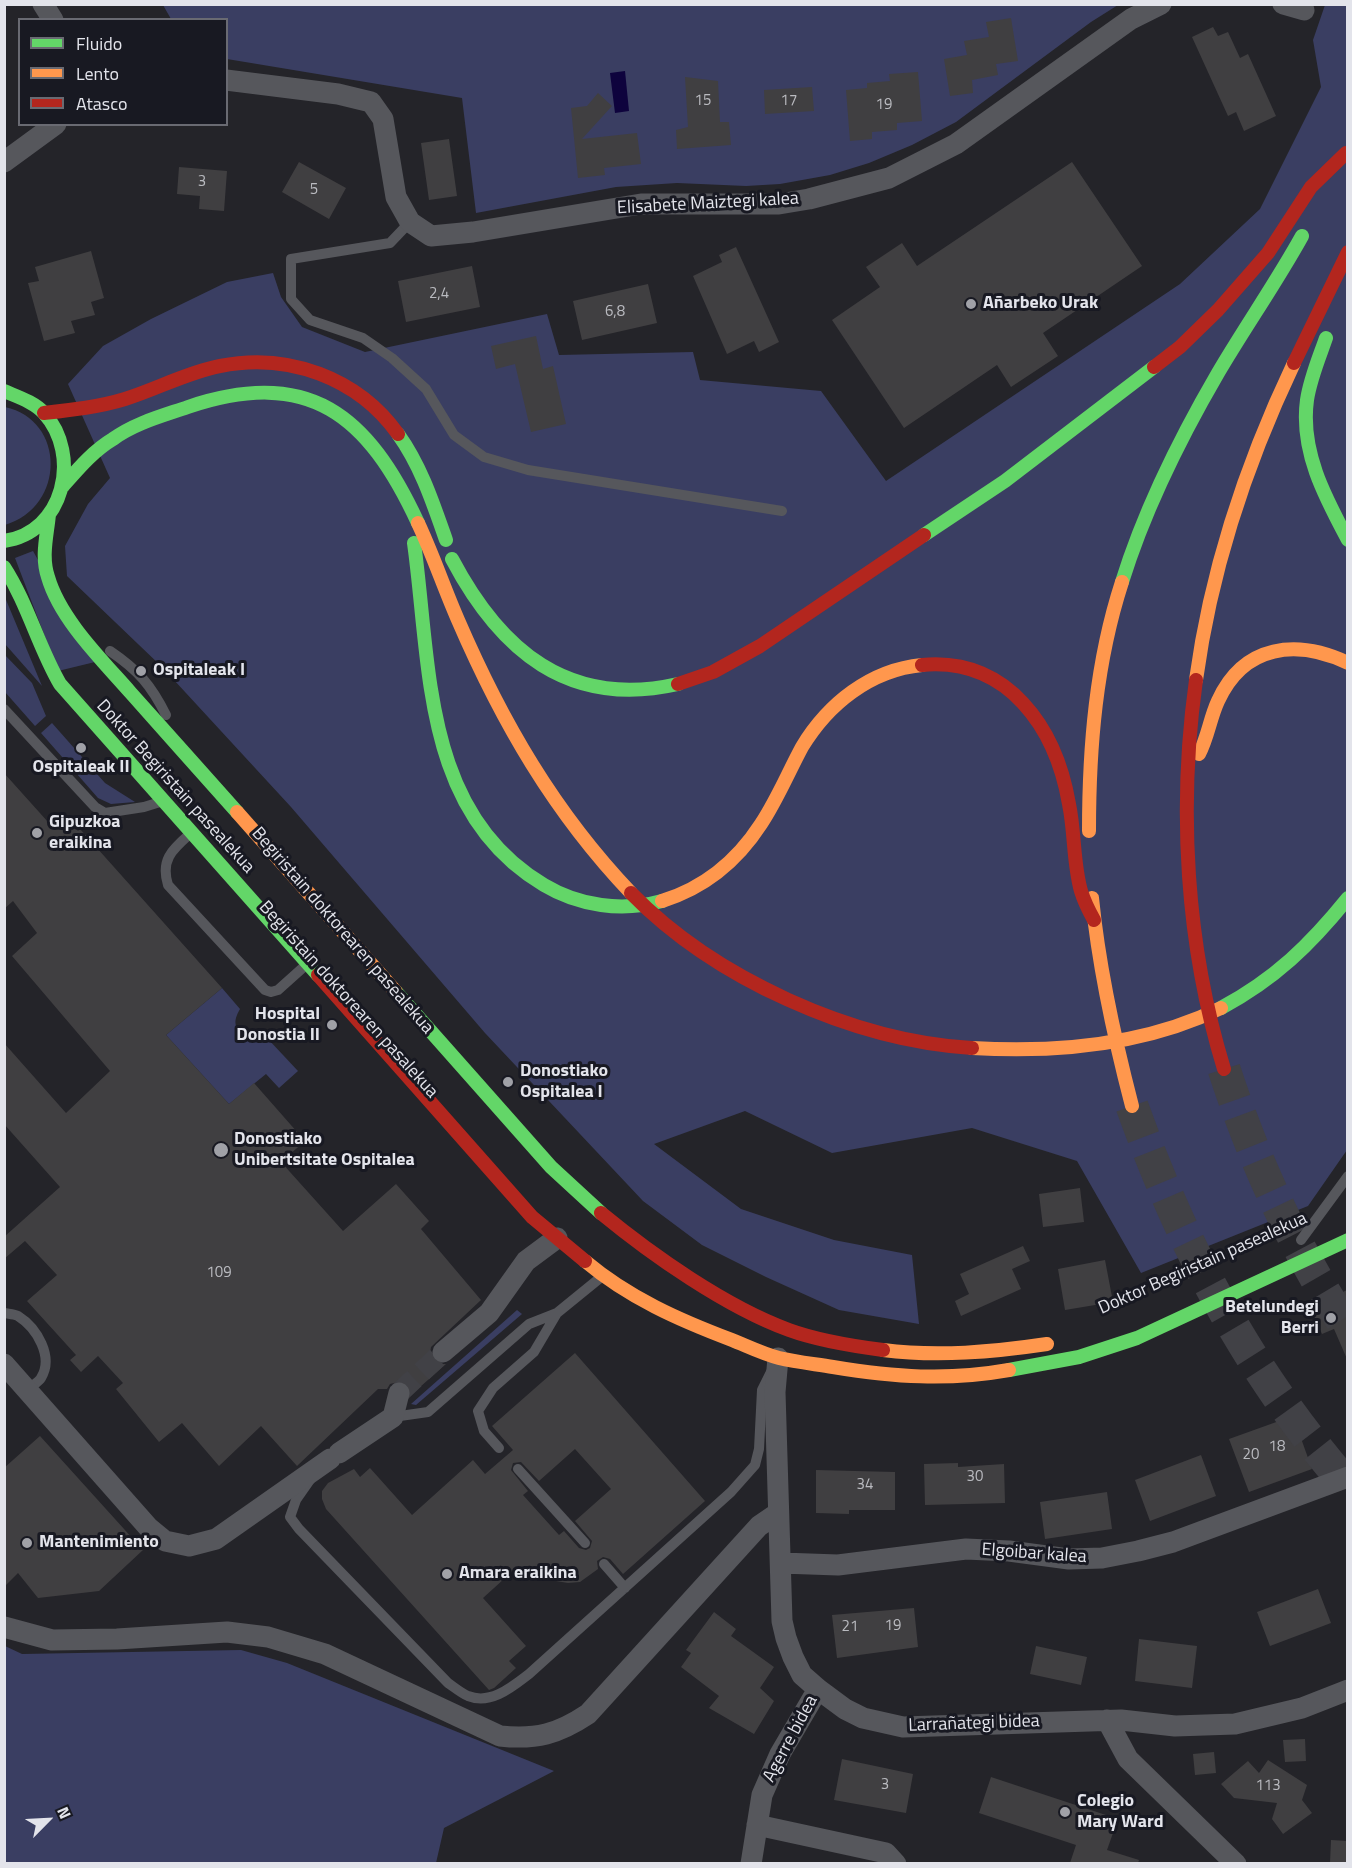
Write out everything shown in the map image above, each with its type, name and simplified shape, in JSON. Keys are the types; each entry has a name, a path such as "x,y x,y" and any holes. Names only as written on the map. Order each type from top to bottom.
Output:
{"main road":[{"path":"1325,194 1347,151"},
{"path":"452,559 481,608 509,641 536,662 570,678 605,689 640,690 681,684 720,670 760,646 1005,481 1180,347 1218,310 1268,253 1311,188 1347,151"},
{"path":"1089,842 1092,726 1100,671 1118,593 1140,529 1172,457 1220,371 1293,254 1309,224"},
{"path":"1224,1069 1200,963 1188,874 1186,777 1191,701 1206,617 1221,552 1243,484 1267,425 1347,252"},
{"path":"1334,280 1337,310"},
{"path":"1330,328 1314,370 1306,401 1305,423 1313,466 1347,540"},
{"path":"44,413 88,408 125,399 219,367 240,363 284,363 327,375 346,385 380,411 406,444 429,495 506,712 532,767"},
{"path":"63,486 110,440 136,426 226,395 269,391 290,393 311,400 347,420 376,448 388,465 501,714 532,767 570,824 609,873 651,913 702,953 753,984 795,1004 851,1023 905,1038 957,1047 1035,1050 1085,1046 1174,1028 1207,1016 1239,1000 1278,975 1331,921 1347,898"},
{"path":"4,392 26,400 44,413 56,429 63,447 66,466 63,486 49,514 32,531 11,541 4,541"},
{"path":"403,494 414,545 429,683 444,752 457,787 475,821 495,849 520,871 545,888 573,900 601,906 626,906 672,898 698,886 718,872 750,839 766,817 803,746 836,704 877,676 904,667 958,665 976,670 996,680 1014,693 1037,719 1051,745 1061,769 1071,816 1080,889 1094,920"},
{"name":"Begiristain doktorearen pasealekua","path":"49,514 44,554 46,573 63,609 94,651 571,1188 614,1223 674,1266 749,1311 797,1332 895,1352"},
{"name":"Doktor Begiristain pasealekua","path":"4,567 24,600 52,673 60,684 159,803 304,967 349,1011 532,1216 558,1238"},
{"path":"1186,777 1202,749 1219,698 1234,676 1253,660 1286,648 1303,648 1326,653 1347,663"},
{"path":"1089,864 1094,920 1109,1012 1132,1106"},
{"path":"596,1222 614,1223"},
{"name":"Doktor Begiristain pasealekua","path":"1288,1246 1329,1227"},
{"path":"558,1238 599,1279 672,1316 754,1349 771,1344 883,1374 932,1378 975,1376 1025,1369 1079,1357 1137,1338 1347,1240"},
{"path":"672,1316 690,1316 716,1326 727,1322 729,1311 717,1293"},
{"name":"Begiristain doktorearen pasealekua","path":"749,1311 771,1344 798,1348 819,1347 934,1354 1000,1351 1064,1341"}],"street":[{"path":"43,4 52,18"},
{"name":"Elisabete Maiztegi kalea","path":"410,222 431,236 473,232 641,204 779,204 809,199 889,178 956,144 1131,19 1161,4"},
{"path":"228,80 338,94 370,102 383,119 396,196 410,222"},
{"path":"4,162 53,126"},
{"path":"443,1352 489,1313 526,1261 558,1238"},
{"name":"Larrañategi bidea","path":"771,1344 776,1392 782,1621 786,1638 802,1675 845,1709 863,1718 903,1727 1107,1720 1175,1726 1235,1724 1302,1708 1347,1690"},
{"path":"4,1364 148,1527 165,1541 189,1546 216,1539 393,1417 399,1393"},
{"name":"Elgoibar kalea","path":"781,1563 838,1565 966,1549 1009,1551 1069,1559 1102,1558 1173,1542 1347,1477"},
{"path":"4,1628 52,1640 117,1639 227,1632 268,1637 325,1654 500,1736 523,1738 548,1734 569,1727 588,1714 759,1526 778,1513"},
{"name":"Agerre bidea","path":"751,1863 762,1795 780,1754 818,1689"},
{"path":"1107,1720 1128,1759 1236,1863"},
{"path":"757,1825 886,1853 896,1863"}],"lane":[{"path":"410,222 390,243 291,259 291,299 310,320 363,338 392,358 426,390 454,435 484,457 528,470 782,511"},
{"path":"4,576 44,678 51,689 159,803"},
{"path":"78,628 138,672 153,690 178,731 490,1085 572,1175 674,1266"},
{"path":"4,709 95,807 105,813 159,803"},
{"path":"188,836 172,850 167,861 165,873 168,885 265,990 272,992 278,990 304,967"},
{"name":"Begiristain doktorearen pasalekua","path":"304,967 523,1222 558,1238"},
{"path":"1301,1240 1347,1176"},
{"path":"499,1448 484,1431 478,1410 493,1388 534,1352 558,1313 599,1279 623,1302 652,1317 711,1343 740,1350 754,1349"},
{"path":"4,1313 17,1315 41,1341 46,1363 41,1379 27,1390"},
{"path":"393,1417 428,1412 529,1324 558,1313"},
{"path":"652,1317 672,1316"},
{"path":"330,1459 296,1500 290,1517 315,1546 448,1683 469,1696 489,1698 507,1691 529,1674 731,1492 754,1466 759,1449 762,1390 771,1344"},
{"path":"518,1469 585,1542"},
{"path":"604,1564 625,1588"}],"shaded area":[{"path":"163,5 1118,5 1091,22 956,122 912,145 869,163 830,175 780,184 746,186 677,183 616,187 476,213 462,98 228,59 228,18 170,18"},
{"path":"1325,5 1347,5 1347,1150 1308,1206 1141,1273 1077,1161 972,1128 832,1153 745,1111 654,1144 741,1209 834,1240 912,1255 919,1324 839,1310 702,1245 643,1201 485,1033 291,807 162,667 67,576 65,546 88,504 110,478 68,384 103,346 151,319 227,282 273,273 281,297 302,327 365,352 547,314 559,355 693,352 700,380 821,391 886,481 1180,284 1260,209 1321,87 1313,40"},
{"path":"625,71 629,111 615,113 610,73"},
{"path":"5,407 25,415 39,428 48,445 51,464 48,483 39,501 25,515 5,525"},
{"path":"33,551 95,662 58,671 15,558"},
{"path":"4,595 42,686 5,644"},
{"path":"4,654 32,683 46,716 35,726 5,692"},
{"path":"52,723 105,783 135,802 111,804 98,798 41,733"},
{"path":"222,988 240,1009 236,1025 245,1039 260,1036 268,1039 298,1071 279,1088 266,1074 229,1104 166,1035"},
{"path":"517,1310 522,1314 416,1405 411,1404"},
{"path":"5,1646 22,1654 241,1650 287,1663 554,1771 444,1828 436,1863 5,1863"}],"building":[{"path":"1011,18 1018,61 996,64 998,75 972,80 973,93 950,96 944,59 967,55 964,41 989,37 986,22"},
{"path":"1213,27 1218,36 1228,32 1240,58 1248,54 1276,116 1244,131 1236,112 1228,116 1192,37"},
{"path":"918,72 922,121 897,123 897,130 872,132 872,139 850,141 846,90 867,88 867,83 890,81 889,74"},
{"path":"685,77 718,81 720,122 729,122 731,145 677,149 676,130 688,127"},
{"path":"812,87 814,111 765,114 764,90"},
{"path":"598,93 612,106 582,139 637,133 641,164 604,168 605,175 578,178 571,108 587,106"},
{"path":"449,139 457,196 429,200 421,143"},
{"path":"299,162 346,188 329,219 282,192"},
{"name":"Añarbeko Urak","path":"1072,162 1142,266 1043,333 1058,356 1011,387 997,365 904,428 832,320 880,287 866,267 902,243 917,266"},
{"path":"179,167 227,171 224,211 199,209 200,196 177,194"},
{"path":"736,247 779,342 759,352 754,341 727,354 693,276 722,262 719,255"},
{"path":"91,251 104,298 91,302 95,315 71,321 75,333 44,341 28,283 39,281 35,267"},
{"path":"472,266 480,307 406,322 398,281"},
{"path":"648,284 657,323 582,340 573,301"},
{"path":"536,336 543,369 553,366 566,424 531,432 515,364 496,369 491,346"},
{"path":"4,773 48,822 61,813 78,831 80,829 222,988 166,1035 229,1104 254,1083 305,1141 281,1162 343,1231 396,1184 429,1221 421,1229 481,1300 431,1347 430,1354 434,1361 446,1364 411,1395 408,1384 402,1381 390,1384 387,1389 378,1389 297,1466 261,1426 219,1466 182,1423 159,1442 116,1389 123,1383 98,1356 81,1372 70,1360 76,1355 27,1301 57,1275 25,1241 4,1259 4,1237 60,1187 4,1124 4,1043 66,1113 110,1071 12,956 37,933 13,901 4,909"},
{"path":"1080,1188 1084,1222 1043,1227 1039,1194"},
{"path":"1023,1246 1030,1261 1012,1269 1021,1289 961,1316 955,1301 969,1294 960,1274"},
{"path":"1105,1260 1113,1302 1065,1310 1058,1269"},
{"name":"Betelundegi Berri","path":"1347,1290 1347,1359 1334,1329 1322,1334 1310,1308"},
{"path":"575,1353 705,1501 623,1574 610,1559 603,1557 597,1561 598,1569 580,1582 556,1581 533,1569 523,1578 515,1569 483,1598 526,1646 509,1661 516,1668 489,1690 326,1509 322,1491 328,1483 354,1469 360,1477 370,1468 412,1515 473,1460 485,1474 513,1450 492,1426","holes":["575,1449 611,1489 575,1521 592,1541 590,1548 586,1550 579,1548 564,1531 559,1535 523,1495 528,1491 511,1470 513,1463 521,1462 539,1481"]},
{"path":"1293,1416 1312,1469 1249,1492 1229,1439"},
{"path":"40,1436 143,1550 99,1591 38,1598 18,1573 4,1587 4,1468"},
{"path":"1201,1455 1216,1496 1150,1521 1135,1480"},
{"path":"958,1463 958,1467 1004,1464 1005,1503 925,1505 924,1464"},
{"path":"816,1470 895,1472 895,1510 849,1510 849,1514 816,1513"},
{"path":"1107,1492 1112,1529 1045,1539 1040,1502"},
{"path":"1318,1589 1331,1623 1270,1646 1257,1612"},
{"path":"914,1608 918,1647 837,1658 832,1615"},
{"path":"714,1612 736,1629 731,1636 774,1667 760,1688 774,1701 754,1734 709,1708 719,1696 681,1667 691,1653 686,1650"},
{"path":"1139,1639 1197,1646 1192,1688 1135,1681"},
{"path":"1036,1646 1087,1657 1081,1685 1030,1674"},
{"path":"1305,1739 1306,1761 1285,1762 1283,1740"},
{"path":"1214,1752 1216,1773 1195,1775 1193,1754"},
{"path":"842,1759 913,1774 906,1813 834,1800"},
{"path":"1268,1760 1307,1785 1302,1800 1312,1813 1283,1834 1272,1819 1277,1803 1234,1798 1221,1784 1248,1761 1259,1773"},
{"path":"991,1777 1118,1819 1107,1850 1139,1860 1138,1863 1070,1863 1076,1845 979,1813"},
{"path":"1331,1840 1347,1841 1347,1863 1330,1863"}],"tunnel":[{"path":"1224,1069 1248,1137 1277,1203 1310,1268 1348,1330"},
{"path":"1132,1106 1173,1209 1222,1306 1249,1353 1279,1398 1348,1486"},
{"path":"399,1393 443,1352"}],"traffic: fast":[{"path":"1122,582 1152,501 1190,424 1218,373 1302,236"},
{"path":"1326,338 1308,392 1307,437 1316,473 1348,540"},
{"path":"924,535 1005,481 1154,367"},
{"path":"4,391 31,403 44,413 56,430 62,450 64,470 61,490 53,508 41,524 25,535 4,541"},
{"path":"63,486 99,449 121,433 140,424 188,407 231,396 268,393 301,397 330,409 355,428 378,454 399,485 418,523"},
{"path":"398,434 420,472 446,540"},
{"path":"49,514 45,546 46,569 62,608 95,653 237,812"},
{"path":"414,543 430,686 440,733 454,777 475,818 504,855 557,892 601,905 632,906 662,901"},
{"path":"452,559 471,592 492,620 516,645 542,665 571,679 603,688 639,690 678,684"},
{"path":"4,567 20,596 60,684 318,975"},
{"path":"1221,1008 1275,973 1320,931 1348,898"},
{"path":"396,992 551,1167 601,1213"},
{"path":"1009,1370 1079,1357 1137,1338 1348,1240"}],"traffic: slow":[{"path":"1196,680 1211,598 1233,518 1246,478 1294,363"},
{"path":"418,523 475,658 512,730 554,798 578,831 631,893"},
{"path":"1089,831 1090,768 1100,674 1122,582"},
{"path":"1199,754 1215,707 1229,682 1242,668 1257,658 1291,649 1329,655 1348,663"},
{"path":"662,901 705,881 741,850 767,815 812,731 838,703 868,682 885,674 922,665"},
{"path":"237,812 396,992"},
{"path":"1092,898 1108,1003 1132,1106"},
{"path":"972,1048 1067,1048 1099,1044 1161,1031 1221,1008"},
{"path":"585,1261 619,1286 655,1307 779,1358 899,1375 942,1377 1009,1370"},
{"path":"883,1350 965,1353 1047,1344"}],"traffic: jam":[{"path":"1154,367 1180,347 1218,310 1268,253 1311,187 1346,153"},
{"path":"1294,363 1348,252"},
{"path":"44,413 115,402 196,372 220,366 271,363 296,367 342,384 382,414 398,434"},
{"path":"678,684 713,672 760,646 924,535"},
{"path":"922,665 952,666 979,673 1003,685 1023,703 1039,725 1053,749 1062,776 1071,815 1078,880 1094,920"},
{"path":"1196,680 1187,777 1189,876 1201,974 1224,1069"},
{"path":"631,893 665,924 703,952 744,978 788,1000 880,1033 927,1043 972,1048"},
{"path":"318,975 532,1217 585,1261"},
{"path":"601,1213 690,1279 740,1308 789,1330 812,1337 883,1350"}],"place":[{"name":"Añarbeko Urak","path":"971,304"},
{"name":"Ospitaleak I","path":"141,671"},
{"name":"Ospitaleak II","path":"81,748"},
{"name":"Gipuzkoa eraikina","path":"37,833"},
{"name":"Hospital Donostia II","path":"332,1025"},
{"name":"Donostiako Ospitalea I","path":"508,1082"},
{"name":"Donostiako Unibertsitate Ospitalea","path":"221,1150"},
{"name":"Betelundegi Berri","path":"1331,1318"},
{"name":"Mantenimiento","path":"27,1543"},
{"name":"Amara eraikina","path":"447,1574"},
{"name":"Colegio Mary Ward","path":"1065,1812"}]}
